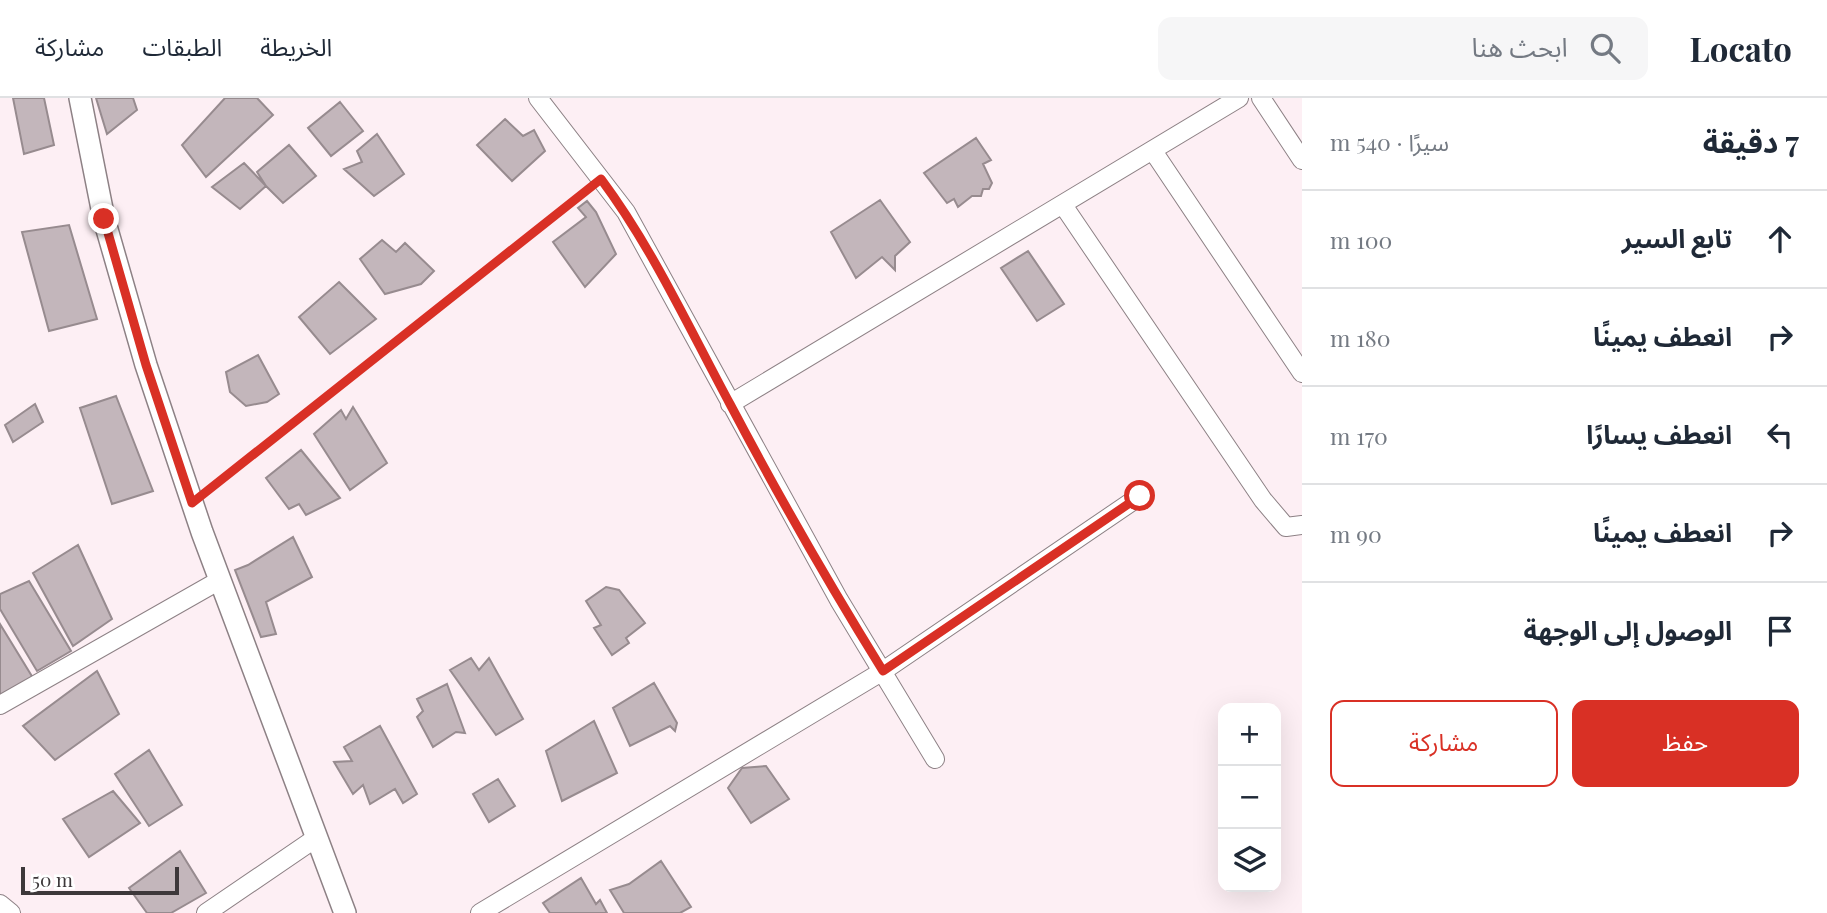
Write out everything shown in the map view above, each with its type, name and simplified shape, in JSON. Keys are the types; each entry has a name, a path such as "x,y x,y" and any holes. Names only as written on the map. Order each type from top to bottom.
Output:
{"street":[{"path":"80,98 104,219 146,365 192,503 345,913"},
{"path":"730,404 1239,98"},
{"path":"1261,98 1302,160"},
{"path":"543,100 626,212 839,600 935,759"},
{"path":"1153,151 1302,373"},
{"path":"1063,205 1263,500 1286,527 1302,525"},
{"path":"480,913 883,671 1140,496"},
{"path":"0,705 220,580"},
{"path":"206,913 316,838"},
{"path":"0,904 11,913"}],"path":[{"path":"192,503 601,179"}],"building":[{"path":"13,98 44,98 54,145 24,154"},
{"path":"96,98 133,98 137,110 107,134"},
{"path":"225,98 257,98 273,115 206,177 182,145"},
{"path":"340,102 363,131 331,156 308,128"},
{"path":"505,119 523,136 534,130 545,151 512,181 477,145"},
{"path":"377,134 404,174 374,196 344,169 362,162 357,151"},
{"path":"976,138 991,160 983,164 992,183 989,189 983,189 981,196 972,196 958,207 954,199 947,203 924,173"},
{"path":"289,145 316,176 283,203 266,186 257,172"},
{"path":"244,163 266,186 240,209 212,187"},
{"path":"880,200 910,242 895,256 895,270 882,257 856,278 831,232"},
{"path":"587,201 596,212 616,254 585,287 553,242 586,217 578,208"},
{"path":"69,225 97,319 49,331 22,232"},
{"path":"382,240 396,252 405,243 434,271 421,284 385,294 360,259"},
{"path":"1028,251 1064,304 1037,321 1001,268"},
{"path":"339,282 376,319 330,354 299,317"},
{"path":"258,355 279,394 267,402 246,406 230,392 226,372"},
{"path":"116,396 153,491 112,504 80,408"},
{"path":"35,404 43,422 13,442 5,425"},
{"path":"353,407 387,463 350,490 314,434 341,410 346,419"},
{"path":"301,450 340,498 306,515 299,504 289,509 266,478"},
{"path":"293,537 312,577 266,602 276,634 261,637 235,570"},
{"path":"78,545 112,619 73,646 33,573"},
{"path":"29,581 71,651 37,671 0,609 0,594"},
{"path":"606,587 619,590 645,623 626,638 629,643 612,655 594,628 601,625 586,601"},
{"path":"0,624 33,678 0,699"},
{"path":"471,658 479,670 489,658 523,719 496,735 450,670"},
{"path":"97,671 119,714 55,760 23,726"},
{"path":"654,683 677,723 675,731 670,726 630,746 613,708"},
{"path":"447,684 465,733 456,732 433,747 417,717 423,711 417,699"},
{"path":"594,721 617,773 562,801 546,751"},
{"path":"380,726 417,794 403,803 395,789 370,804 363,785 353,794 334,762 352,761 344,747"},
{"path":"149,750 182,805 149,826 115,774"},
{"path":"766,766 789,799 751,823 728,788 742,768"},
{"path":"498,779 515,806 489,822 473,794"},
{"path":"113,791 140,823 89,857 63,819"},
{"path":"180,851 206,893 171,913 147,913 129,888"},
{"path":"661,861 691,907 680,913 624,913 610,890 629,884"},
{"path":"581,878 596,904 600,900 607,913 550,913 543,903"}],"route":[{"path":"104,219 146,365 192,503 601,179 626,212 839,600 883,671 1140,496"}]}
